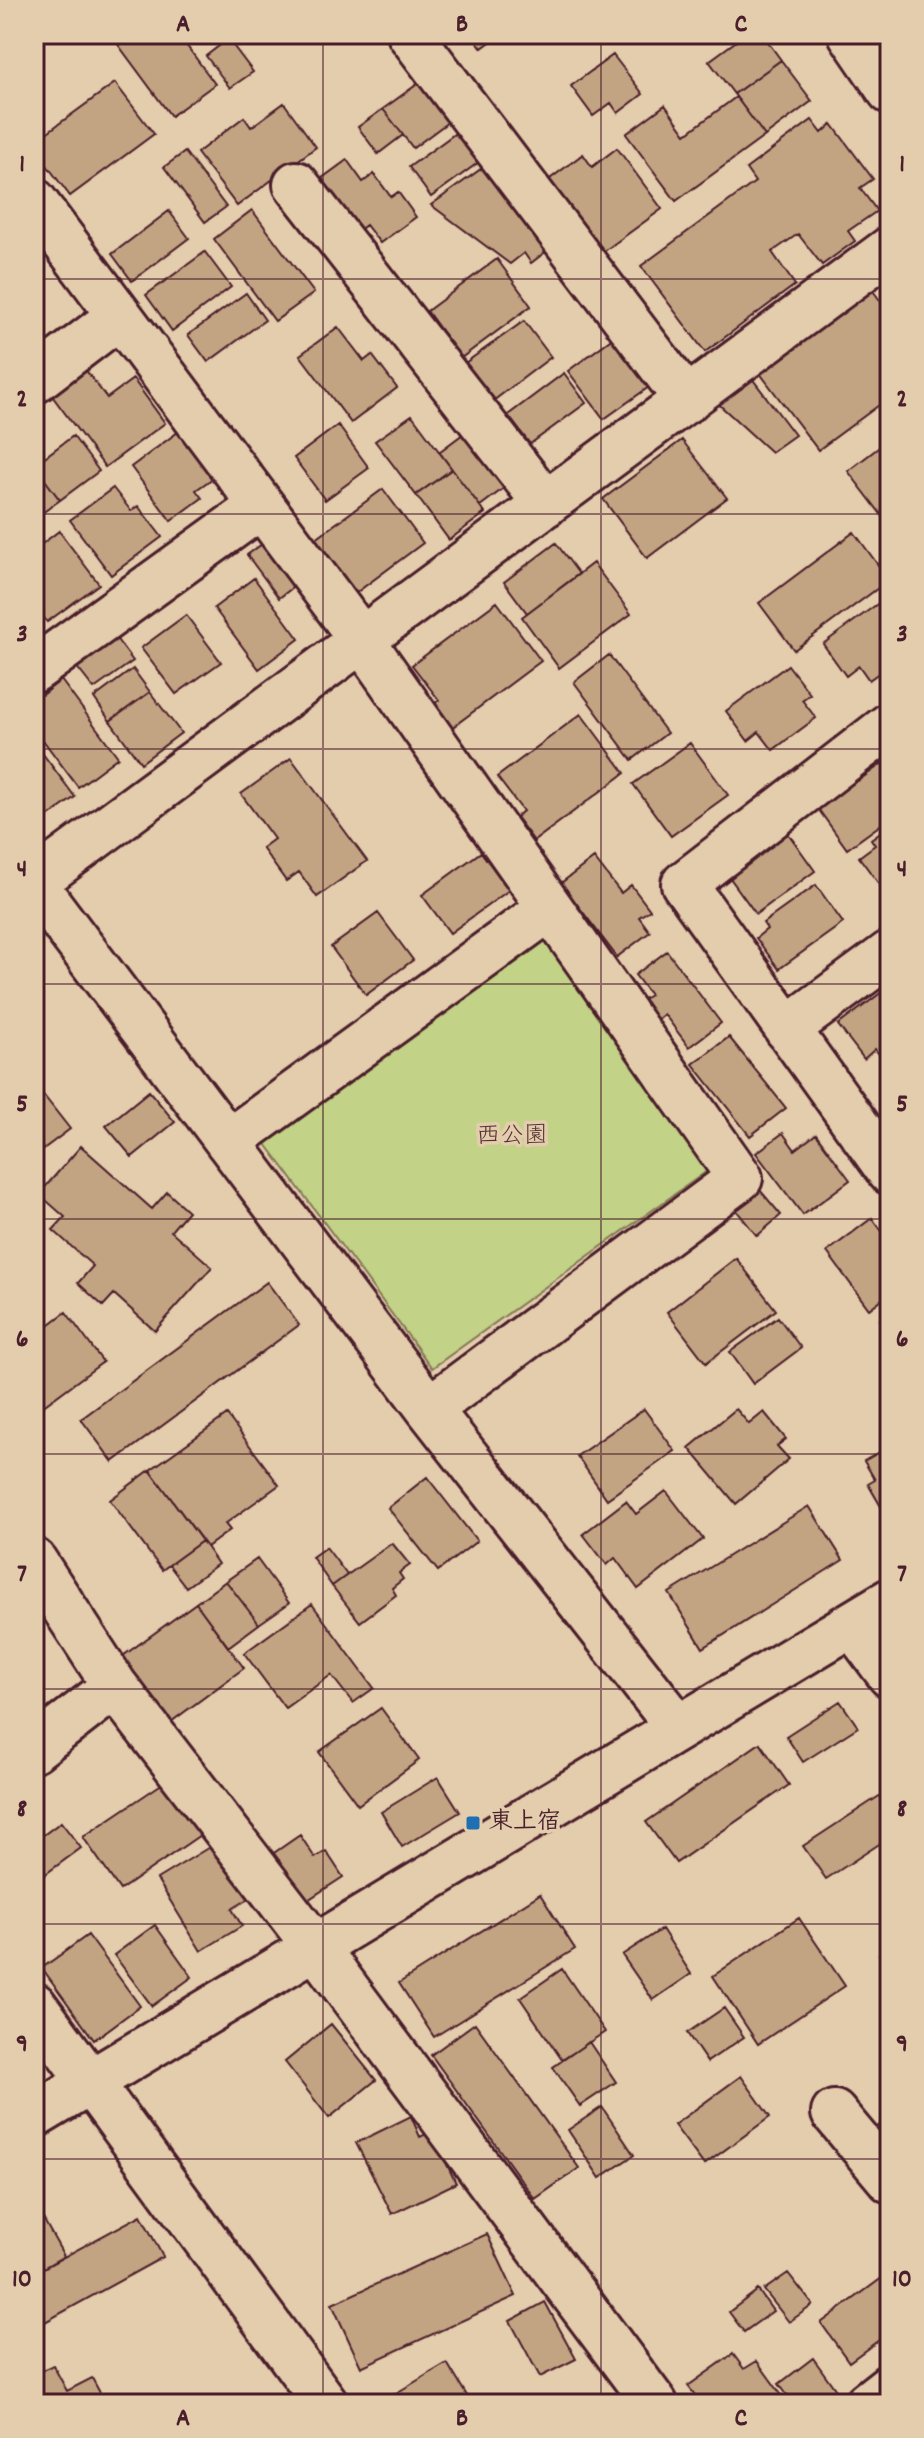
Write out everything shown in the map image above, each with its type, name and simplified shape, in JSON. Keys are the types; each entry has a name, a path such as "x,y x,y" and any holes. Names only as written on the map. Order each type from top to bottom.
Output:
{"street":[{"path":"410,34 687,400"},
{"path":"851,34 890,91"},
{"path":"296,184 546,504"},
{"path":"34,201 362,640 740,1178 429,1409"},
{"path":"678,1727 429,1409 34,883 890,249"},
{"path":"34,381 118,317"},
{"path":"34,670 261,506"},
{"path":"890,725 684,884 890,1172"},
{"path":"228,1142 550,908"},
{"path":"787,1029 890,953"},
{"path":"34,1561 115,1686 314,1945 655,2404"},
{"path":"34,2116 890,1601"},
{"path":"852,1624 890,1675"},
{"path":"34,1749 115,1686"},
{"path":"34,2005 326,2404"},
{"path":"834,2113 890,2180"},
{"path":"867,2404 890,2386"}],"green space":[{"name":"西公園","path":"547,937 714,1166 432,1368 266,1144"}],"building":[{"path":"122,34 178,34 215,84 171,116 114,39"},
{"path":"472,34 501,34 482,48"},
{"path":"746,34 762,34 781,60 734,94 709,61"},
{"path":"228,39 253,72 230,88 206,56"},
{"path":"613,55 643,94 618,113 611,103 593,116 571,86"},
{"path":"781,60 812,101 765,136 734,94"},
{"path":"115,83 154,134 70,196 34,148 34,142"},
{"path":"419,83 448,122 413,148 383,109"},
{"path":"736,97 765,136 676,201 626,134 665,105 686,134"},
{"path":"284,103 316,147 237,206 197,153 244,117 251,127"},
{"path":"383,109 403,135 378,154 358,127"},
{"path":"812,120 822,133 832,124 873,179 860,188 877,211 848,231 855,241 822,265 798,234 772,252 795,285 705,352 641,266 755,182 746,169"},
{"path":"457,132 479,162 431,197 409,167"},
{"path":"617,148 662,209 596,257 542,185 583,154 592,167"},
{"path":"185,152 226,207 205,222 164,167"},
{"path":"347,160 363,182 374,174 391,197 398,192 416,217 380,243 366,225 352,236 314,184"},
{"path":"485,166 548,250 531,263 524,253 510,264 431,205"},
{"path":"252,210 314,293 275,321 214,239"},
{"path":"169,211 189,238 132,281 112,254"},
{"path":"205,252 231,287 172,331 146,295"},
{"path":"497,259 531,306 461,358 427,311"},
{"path":"871,288 890,314 890,397 818,450 759,372"},
{"path":"246,293 265,320 208,362 188,335"},
{"path":"524,321 551,357 493,401 465,363"},
{"path":"338,327 364,361 372,355 397,388 351,423 300,355"},
{"path":"617,335 653,384 604,419 568,371"},
{"path":"78,360 107,398 133,379 165,423 105,467 44,385"},
{"path":"564,373 586,403 530,444 508,415"},
{"path":"748,373 795,435 771,452 713,399"},
{"path":"412,415 452,469 416,495 375,441"},
{"path":"338,425 369,468 325,500 294,458"},
{"path":"467,431 508,485 480,506 439,452"},
{"path":"178,432 213,478 196,490 202,498 171,521 131,467"},
{"path":"73,436 99,471 60,500 34,465"},
{"path":"890,439 890,526 848,471"},
{"path":"682,440 727,498 647,558 603,499"},
{"path":"34,465 60,500 34,519"},
{"path":"452,469 485,513 449,540 416,495"},
{"path":"113,488 131,511 138,506 162,537 111,575 70,520"},
{"path":"383,489 423,543 349,598 308,544"},
{"path":"59,531 99,584 47,622 34,603 34,550"},
{"path":"854,532 889,580 794,650 759,603"},
{"path":"273,536 305,578 279,598 247,555"},
{"path":"556,543 579,574 527,613 504,582"},
{"path":"593,563 631,614 559,668 522,617"},
{"path":"254,578 299,639 259,669 214,608"},
{"path":"884,599 890,606 890,665 869,680 859,666 846,676 823,644"},
{"path":"497,602 541,661 450,729 432,705 439,700 412,665"},
{"path":"186,615 221,662 176,694 141,648"},
{"path":"115,637 133,661 94,689 76,666"},
{"path":"609,655 667,733 632,760 574,682"},
{"path":"788,665 810,694 802,700 816,718 773,750 759,732 748,741 726,711"},
{"path":"133,669 150,692 110,721 94,698"},
{"path":"61,680 118,757 78,787 34,728 34,701"},
{"path":"150,692 181,733 141,763 110,721"},
{"path":"581,714 625,773 534,841 516,817 523,811 497,777"},
{"path":"34,742 75,797 34,827"},
{"path":"690,743 728,795 671,836 633,784"},
{"path":"291,758 367,861 317,897 299,872 286,881 262,848 274,839 241,794"},
{"path":"890,758 890,818 847,849 811,799 850,771 858,781"},
{"path":"890,825 890,899 859,857 875,845 871,839"},
{"path":"785,829 815,871 756,914 725,871"},
{"path":"481,852 509,890 450,933 422,895"},
{"path":"594,858 621,893 631,885 650,910 639,917 650,932 617,957 561,883"},
{"path":"816,885 843,923 779,969 756,938 767,929 763,923"},
{"path":"378,913 413,960 366,995 331,947"},
{"path":"667,951 721,1023 689,1047 664,1014 657,1020 642,1000 650,995 635,975"},
{"path":"890,986 890,1063 887,1065 875,1049 864,1059 838,1025"},
{"path":"729,1037 786,1108 750,1136 693,1064"},
{"path":"34,1083 70,1129 34,1156"},
{"path":"149,1091 175,1122 132,1157 106,1126"},
{"path":"783,1133 795,1150 816,1134 850,1180 803,1215 756,1153"},
{"path":"81,1146 152,1209 167,1192 188,1211 171,1231 212,1267 155,1331 114,1294 103,1306 78,1283 93,1266 53,1230 65,1217 39,1194"},
{"path":"749,1177 781,1215 757,1236 725,1196"},
{"path":"872,1218 890,1242 890,1293 869,1309 827,1252"},
{"path":"736,1258 776,1310 706,1363 667,1312"},
{"path":"267,1282 299,1325 113,1462 81,1419"},
{"path":"66,1312 103,1362 34,1413 34,1336"},
{"path":"890,1313 890,1333 880,1320"},
{"path":"778,1317 801,1348 753,1384 730,1352"},
{"path":"644,1409 675,1451 607,1499 577,1456"},
{"path":"736,1409 749,1424 764,1412 786,1439 777,1446 789,1459 736,1504 689,1448"},
{"path":"227,1415 279,1485 225,1524 230,1530 207,1547 150,1470"},
{"path":"890,1446 890,1522 868,1484 875,1480 864,1461"},
{"path":"150,1470 202,1541 162,1570 110,1500"},
{"path":"427,1477 477,1541 438,1571 388,1508"},
{"path":"666,1491 703,1539 638,1589 615,1558 607,1565 583,1534 626,1501 636,1514"},
{"path":"809,1506 843,1560 703,1648 669,1593"},
{"path":"202,1541 218,1564 186,1587 169,1565"},
{"path":"392,1543 410,1565 399,1573 403,1579 392,1588 396,1595 360,1622 332,1586"},
{"path":"326,1547 347,1575 332,1586 312,1557"},
{"path":"257,1559 289,1603 259,1624 226,1581"},
{"path":"226,1581 259,1624 228,1647 196,1603"},
{"path":"196,1603 244,1668 164,1727 116,1661"},
{"path":"312,1604 374,1688 353,1703 331,1675 285,1708 244,1653"},
{"path":"840,1701 858,1727 803,1762 786,1736"},
{"path":"381,1708 419,1760 358,1805 319,1752"},
{"path":"760,1743 789,1785 676,1863 646,1822"},
{"path":"438,1777 460,1812 402,1847 381,1812"},
{"path":"166,1781 203,1833 120,1890 83,1837"},
{"path":"890,1789 890,1837 826,1879 803,1846"},
{"path":"61,1822 81,1848 36,1881 34,1842"},
{"path":"300,1835 315,1858 326,1851 343,1877 303,1903 271,1855"},
{"path":"216,1843 250,1898 232,1909 242,1926 201,1951 157,1879"},
{"path":"540,1894 575,1949 434,2037 399,1983"},
{"path":"799,1918 845,1986 758,2044 713,1976"},
{"path":"155,1925 192,1977 152,2006 114,1955"},
{"path":"662,1929 691,1974 653,2000 622,1955"},
{"path":"88,1935 140,2006 94,2040 42,1968"},
{"path":"890,1946 890,1968 879,1954"},
{"path":"562,1969 605,2032 562,2060 520,1998"},
{"path":"724,2008 744,2037 707,2062 687,2033"},
{"path":"475,2023 579,2168 535,2199 431,2055"},
{"path":"331,2024 376,2080 329,2118 285,2062"},
{"path":"589,2042 616,2082 580,2106 553,2067"},
{"path":"34,2046 44,2059 34,2067"},
{"path":"741,2076 770,2117 704,2165 674,2125"},
{"path":"602,2107 634,2155 600,2178 568,2130"},
{"path":"411,2116 420,2137 431,2132 456,2183 392,2214 356,2143"},
{"path":"890,2117 890,2148 876,2128"},
{"path":"34,2207 64,2256 34,2273"},
{"path":"141,2215 163,2257 34,2328 34,2273"},
{"path":"487,2234 516,2296 361,2367 332,2304"},
{"path":"890,2272 890,2332 849,2362 821,2323"},
{"path":"788,2273 813,2305 789,2322 764,2290"},
{"path":"758,2290 773,2311 744,2332 729,2312"},
{"path":"545,2302 576,2359 540,2377 510,2321"},
{"path":"733,2354 744,2369 757,2361 788,2404 702,2404 688,2386"},
{"path":"813,2358 838,2393 823,2404 794,2404 779,2384"},
{"path":"447,2363 472,2404 384,2404 383,2401"},
{"path":"53,2365 67,2391 92,2378 106,2404 34,2404 34,2374"}],"place":[{"name":"東上宿","path":"473,1823"}]}
